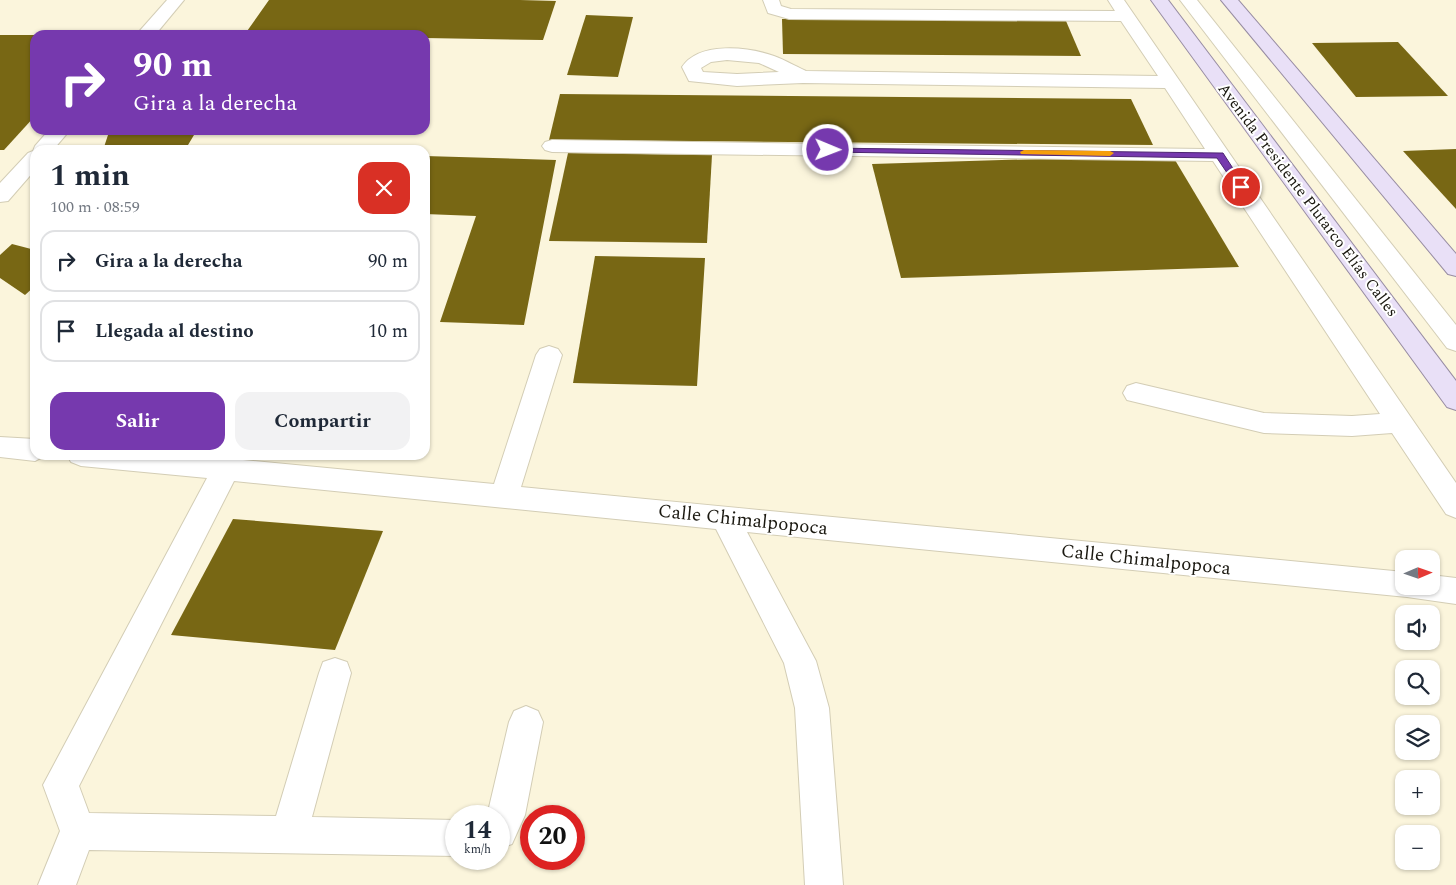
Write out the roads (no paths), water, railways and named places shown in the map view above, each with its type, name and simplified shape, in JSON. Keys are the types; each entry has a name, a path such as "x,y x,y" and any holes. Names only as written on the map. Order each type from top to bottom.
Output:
{"main road":[{"name":"Avenida Presidente Plutarco Elías Calles","path":"1159,0 1456,400"},
{"path":"1229,0 1456,269"}],"street":[{"path":"149,30 176,0"},
{"path":"771,0 774,9 789,14 992,7 1122,8 1456,506"},
{"path":"1188,0 1456,342"},
{"path":"803,77 752,56 711,57 696,60 691,67 696,77 713,80 803,77 1170,82"},
{"path":"46,145 56,135"},
{"path":"552,146 1220,155"},
{"path":"0,196 30,163"},
{"path":"504,497 550,355"},
{"path":"1136,393 1264,423 1352,426 1400,422"},
{"path":"0,447 30,450"},
{"name":"Calle Chimalpopoca","path":"129,460 1395,585"},
{"path":"57,885 78,831 61,785 226,470"},
{"path":"726,519 800,661 812,708 824,885"},
{"path":"1440,589 1456,591"},
{"path":"289,834 335,673"},
{"path":"509,805 526,722"},
{"path":"78,831 445,838"}]}
